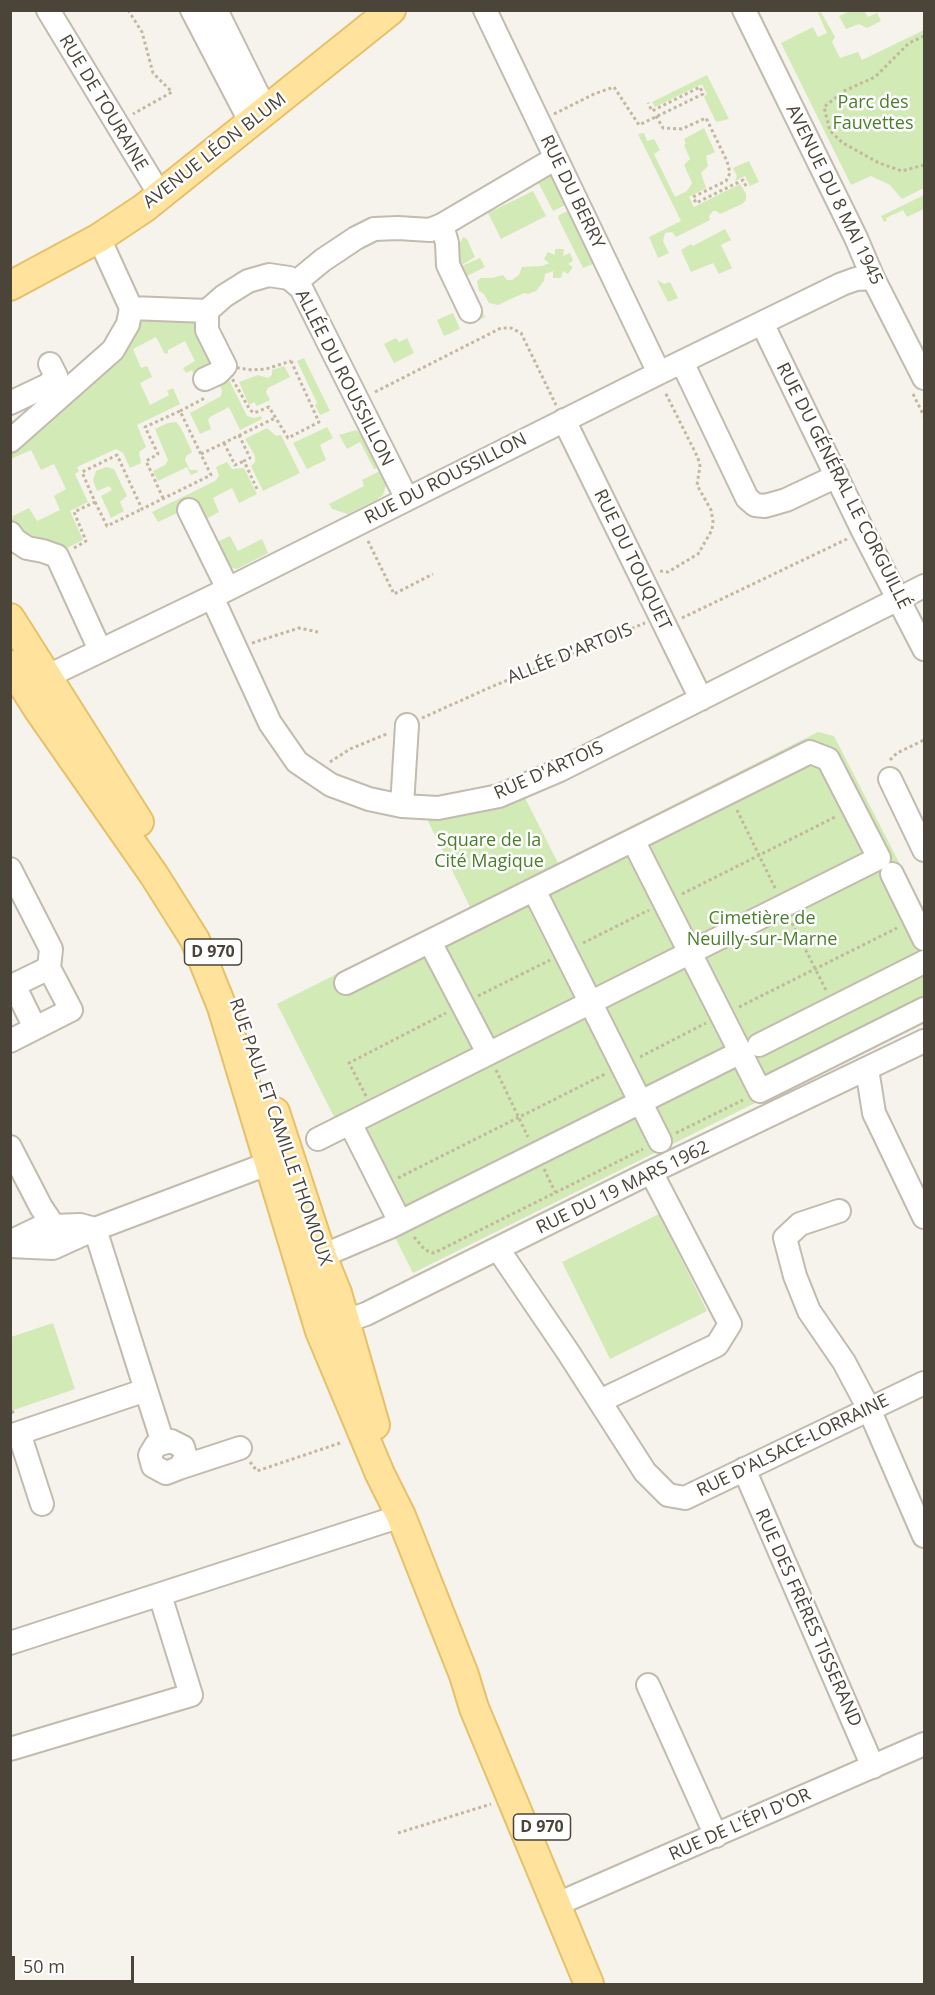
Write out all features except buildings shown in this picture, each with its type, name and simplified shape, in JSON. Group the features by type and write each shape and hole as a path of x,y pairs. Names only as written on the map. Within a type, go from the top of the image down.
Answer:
{"main road":[{"name":"AVENUE LÉON BLUM","path":"17,285 99,238 160,195 391,10"},
{"name":"RUE PAUL ET CAMILLE THOMOUX","path":"10,618 194,912 240,1006 322,1257 332,1326 364,1436 401,1516 464,1674 474,1708 564,1901 610,1984"},
{"name":"RUE PAUL ET CAMILLE THOMOUX","path":"13,676 154,875 195,940 222,1007 270,1163 393,1483 401,1516"},
{"name":"RUE PAUL ET CAMILLE THOMOUX","path":"564,1901 589,1984"}],"street":[{"name":"RUE DE TOURAINE","path":"48,10 160,195"},
{"path":"192,10 258,117"},
{"path":"216,10 258,117"},
{"name":"RUE DU BERRY","path":"485,10 659,373"},
{"name":"AVENUE DU 8 MAI 1945","path":"744,10 856,238 873,278 924,378"},
{"path":"296,284 323,260 374,229 430,230 556,158"},
{"path":"442,225 447,243 448,265 470,311"},
{"path":"10,441 113,350 128,324 131,308 99,238"},
{"name":"ALLÉE DU ROUSSILLON","path":"207,311 224,296 248,281 269,275 289,278 301,288 406,499"},
{"name":"RUE DU ROUSSILLON","path":"13,676 48,676 842,284 856,279 873,278"},
{"path":"131,308 207,311 207,330 225,366 218,373 205,379"},
{"name":"RUE DU GÉNÉRAL LE CORGUILLÉ","path":"762,323 863,531 924,649"},
{"path":"682,362 747,498 755,505 765,506 786,500 837,476"},
{"path":"10,403 30,383 48,385 56,376 50,364"},
{"name":"RUE DU TOUQUET","path":"564,420 701,699"},
{"name":"RUE D'ARTOIS","path":"189,510 220,593 236,647 270,723 297,762 331,785 359,796 402,806 438,808 499,796 560,770 924,586"},
{"path":"10,533 15,540 27,548 43,550 57,556 100,650"},
{"path":"402,806 408,725"},
{"path":"318,1139 879,858 828,759 810,752 346,983"},
{"path":"890,779 924,850"},
{"path":"633,840 722,1016 746,1051 760,1091 924,1009"},
{"path":"10,869 51,949 49,968 71,1010 10,1041"},
{"path":"892,874 919,929"},
{"path":"534,890 660,1141"},
{"path":"430,942 488,1053"},
{"path":"322,1257 400,1222 924,962"},
{"path":"35,1028 14,985 49,968"},
{"name":"RUE DU 19 MARS 1962","path":"332,1326 366,1314 924,1041"},
{"path":"867,1069 874,1113 924,1217"},
{"path":"350,1123 400,1222"},
{"path":"10,1147 41,1207 59,1235"},
{"path":"10,1242 39,1228 59,1235 95,1228 270,1163"},
{"path":"600,1401 717,1345 730,1324 651,1173"},
{"path":"839,1210 800,1224 785,1238 795,1276 809,1311 844,1362 870,1409 924,1536"},
{"path":"95,1228 163,1443 156,1445 150,1455 153,1466 166,1473 240,1448"},
{"path":"10,1246 53,1248 59,1235"},
{"name":"RUE D'ALSACE-LORRAINE","path":"498,1250 645,1472 668,1495 685,1498 924,1383"},
{"path":"42,1504 15,1434 146,1390"},
{"name":"RUE DES FRÈRES TISSERAND","path":"744,1469 873,1767"},
{"path":"10,1642 401,1516"},
{"path":"10,1749 191,1695 160,1595"},
{"path":"648,1685 716,1836"},
{"name":"RUE DE L'ÉPI D'OR","path":"564,1901 924,1744"}],"path":[{"path":"116,124 171,92 153,73 142,32 128,10"},
{"path":"924,36 909,43 875,77 844,91 824,107 830,131 843,143 879,163 902,171 924,165"},
{"path":"904,40 909,43"},
{"path":"539,122 594,94 614,87 639,125 703,94 700,87 652,111 648,103"},
{"path":"656,116 663,128 682,129 706,118 727,161 730,173 726,181 693,197 696,203 742,180 747,188"},
{"path":"358,401 501,328 511,328 521,333 564,420"},
{"path":"291,361 320,423 288,438 269,407 254,413 250,410 225,366 266,369 291,361"},
{"path":"654,565 658,571 668,572 698,554 712,530 713,521 711,510 697,485 700,466 698,458 662,387 659,373"},
{"path":"142,509 117,455 82,472 107,526 142,509 163,498 211,475 180,411 145,427 158,454 146,461 163,498"},
{"path":"201,454 275,418"},
{"path":"224,443 235,465 250,458 239,435"},
{"path":"244,461 257,489"},
{"path":"57,556 86,542 74,512 95,502"},
{"path":"360,523 394,594 433,574"},
{"name":"ALLÉE D'ARTOIS","path":"314,773 350,749 490,687 608,640 644,623 664,626 863,531"},
{"path":"236,647 299,628 318,632"},
{"path":"890,779 888,765 893,756 924,740"},
{"path":"392,1181 722,1016 919,929"},
{"path":"488,1053 555,1192"},
{"path":"400,1222 425,1250 434,1253 760,1091"},
{"path":"257,1471 364,1436"},
{"path":"398,1833 492,1804 500,1806"}],"green space":[{"path":"850,11 868,11 865,12 868,17 877,13 881,21 867,28 859,24 846,29 839,16"},
{"name":"Parc des Fauvettes","path":"821,12 835,37 832,42 840,58 858,52 862,60 924,30 924,188 902,199 890,185 871,176 851,185 781,43 813,27 818,37 827,33 818,13"},
{"path":"707,75 729,119 716,122 704,97 707,94 702,84 655,107 652,102"},
{"path":"704,128 715,152 706,156 708,166 701,173 706,188 689,197 694,207 740,184 746,194 746,200 720,214 713,211 709,216 710,220 676,237 672,232 665,233 663,241 669,253 658,258 649,237 681,221 638,134 644,133 647,141 654,139 660,150 654,154 675,197 687,191 692,183 684,165 690,159 684,139"},
{"path":"749,161 759,182 750,186 745,176 735,181 737,176 733,168"},
{"path":"551,171 567,204 553,211 536,178"},
{"path":"533,191 546,216 501,239 488,213"},
{"path":"924,195 924,209 907,217 903,210 886,218 887,221 884,222 881,216"},
{"path":"570,210 595,263 583,268 558,218 559,215"},
{"path":"725,229 731,240 721,245 732,268 719,274 713,263 691,272 681,250"},
{"path":"463,237 467,239 475,257 460,266 485,317 469,325 455,253"},
{"path":"555,249 564,249 563,256 570,253 573,261 568,264 573,267 568,274 563,271 561,278 553,278 553,271 545,274 544,281 536,291 524,293 498,305 489,303 484,294 479,291 477,281 481,278 503,275 507,280 512,280 519,275 522,267 542,266 549,263 544,259 548,252 555,255"},
{"path":"480,258 485,267 467,276 462,266"},
{"path":"657,280 664,284 670,282 678,298 668,302"},
{"path":"140,312 195,313 214,362 196,380 192,370 186,373 183,368 195,361 185,341 165,354 156,337 133,349 141,368 147,366 152,377 140,383 150,405 169,395 167,391 173,388 180,404 137,425 146,447 139,452 141,463 130,468 123,453 116,449 77,467 79,471 75,474 88,502 70,511 83,540 67,548 25,538 11,524 13,516 29,508 37,521 60,510 54,496 66,489 54,464 41,470 31,450 11,459 11,447"},
{"path":"453,313 460,329 444,336 437,320"},
{"path":"396,338 399,342 407,338 414,353 394,363 384,344"},
{"path":"304,358 330,411 320,415 315,405 317,403 297,361"},
{"path":"284,366 290,377 268,388 266,392 270,400 257,406 254,402 249,405 239,382 258,375 268,378 272,375 272,370"},
{"path":"229,380 247,416 254,418 261,416 262,419 240,430 229,407 210,417 208,420 211,429 200,434 190,413 221,396 222,390 219,384"},
{"path":"176,422 192,452 186,456 185,460 190,470 198,472 191,475 187,467 158,481 153,471 165,465 168,460 155,429"},
{"path":"327,427 333,438 320,445 326,460 307,469 293,443"},
{"path":"267,428 276,436 281,435 300,473 263,491 251,466 255,462 255,456 245,439"},
{"path":"356,430 363,436 377,468 374,469 360,442 347,449 339,435"},
{"path":"227,462 232,469 244,468 257,494 239,503 232,488 213,498 219,512 206,519 217,542 230,536 238,551 262,539 268,553 237,569 228,567 192,506 158,522 152,512 215,481 219,476 216,467"},
{"path":"106,467 114,469 127,496 120,502 124,511 111,518 101,496 112,490 109,486 97,491 93,480 96,471"},
{"path":"380,471 386,485 383,495 348,514 332,509 329,504 364,486 362,480"},
{"name":"Cimetière de Neuilly-sur-Marne","path":"818,732 834,736 924,911 924,1019 413,1273 277,1004 470,907 425,815 525,798 558,863"},
{"path":"659,1214 707,1311 610,1359 562,1262"},
{"path":"53,1323 75,1389 11,1411 11,1337"}],"park label":[{"name":"Square de la Cité Magique","path":"489,851"}]}
